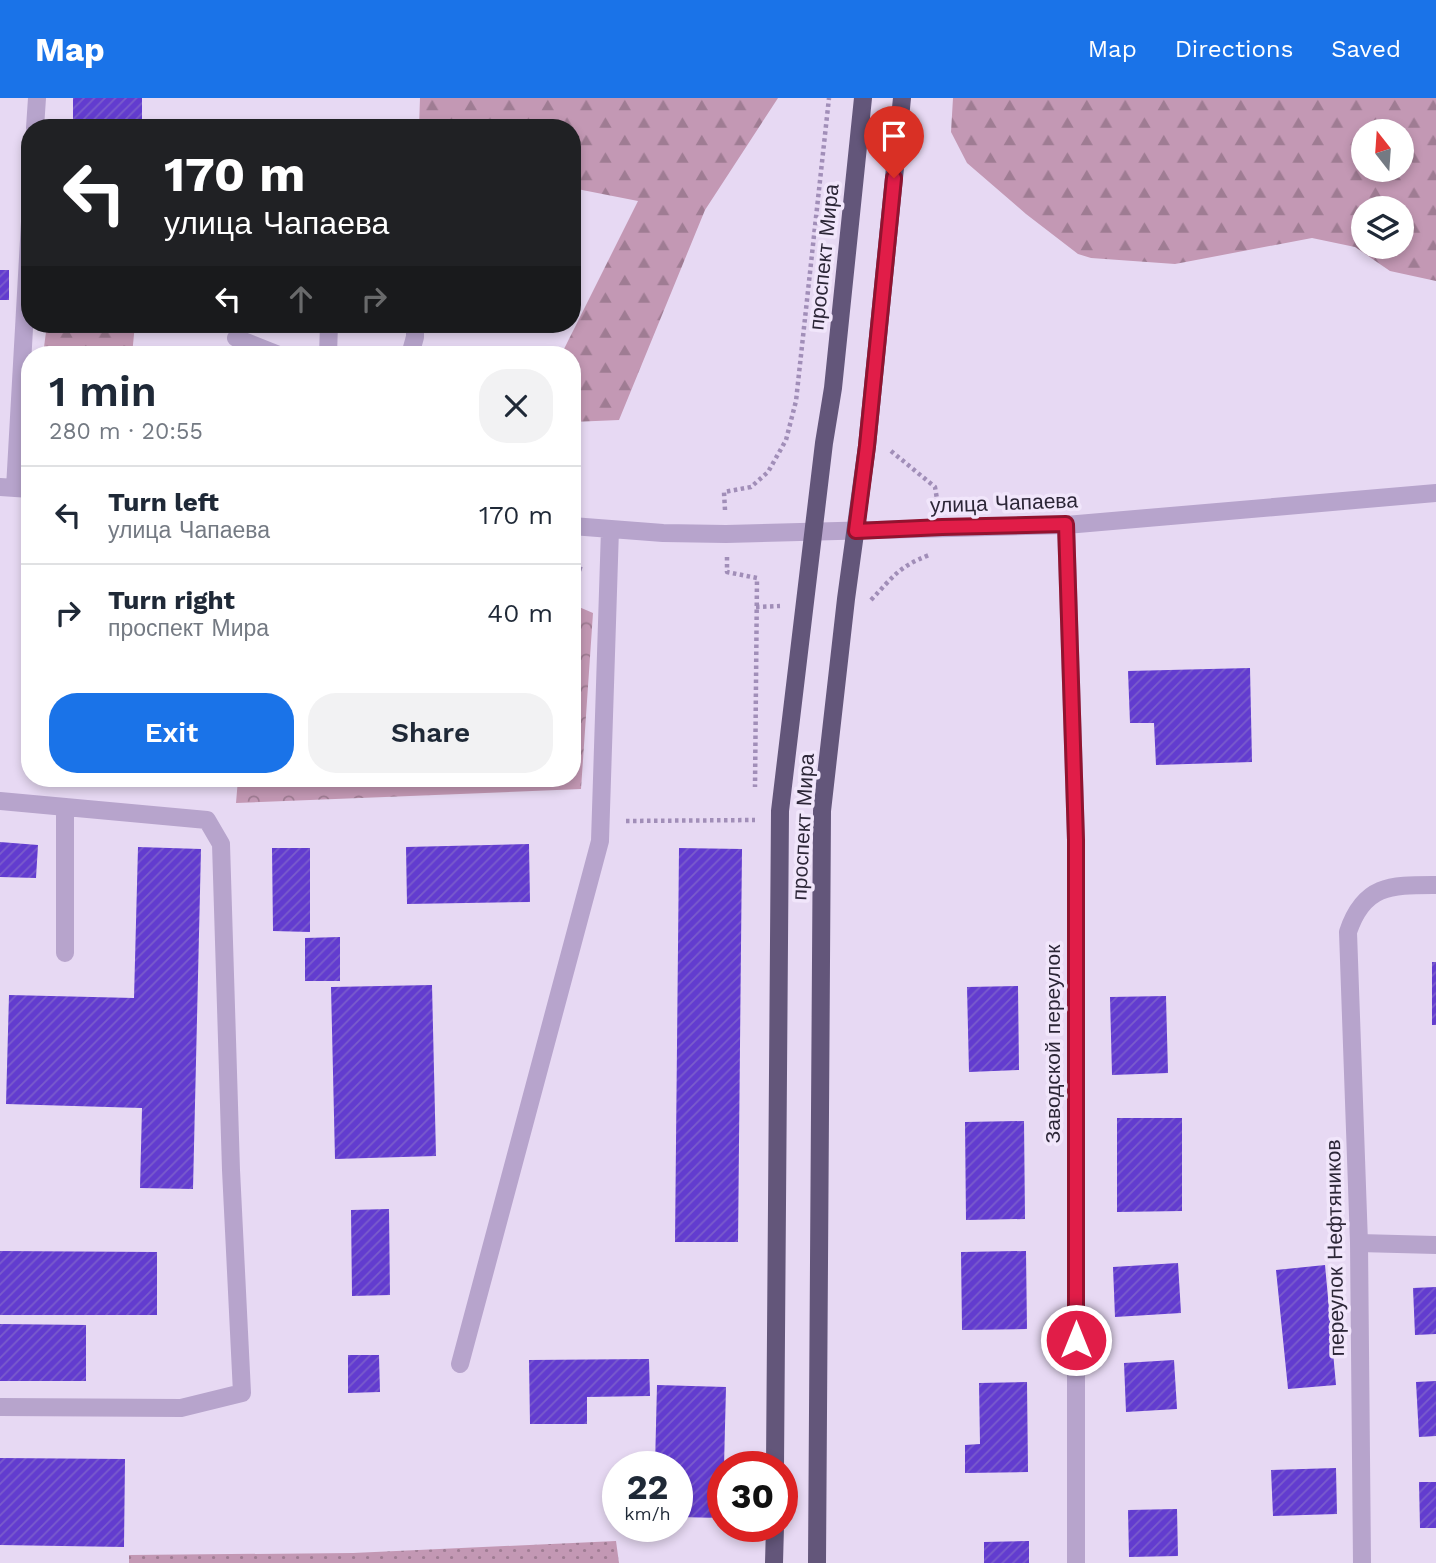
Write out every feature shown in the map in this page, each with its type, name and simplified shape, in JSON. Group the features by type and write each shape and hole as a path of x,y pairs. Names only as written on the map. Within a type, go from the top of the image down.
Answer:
{"main road":[{"name":"проспект Мира","path":"775,1451 780,811 824,443 834,388 863,98"},
{"name":"проспект Мира","path":"817,1563 822,811 844,612 867,446 902,98"},
{"path":"774,1563 775,1542"}],"street":[{"path":"36,119 37,98"},
{"path":"236,338 256,346"},
{"path":"15,488 21,382"},
{"name":"улица Чапаева","path":"581,527 663,533 813,533 1066,524 1436,493"},
{"name":"Заводской переулок","path":"1066,524 1076,840 1076,1563"},
{"path":"460,1364 600,841 610,529"},
{"path":"0,801 207,820 220,844 242,1393 181,1408 0,1407"},
{"path":"65,807 65,953"},
{"name":"переулок Нефтяников","path":"1362,1563 1359,1244 1348,932 1354,915 1365,900 1385,888 1436,885"},
{"path":"1359,1244 1436,1245"}],"path":[{"path":"601,821 755,820"}],"green space":[{"path":"420,98 778,98 705,210 619,420 581,422 581,346 566,346 572,333 581,333 581,315 638,201 581,190 581,119 419,119"},
{"path":"953,98 1436,98 1436,281 1390,271 1372,259 1414,259 1414,196 1351,196 1351,246 1312,238 1175,264 1091,258 1078,254 967,163 951,132"},
{"path":"46,333 134,333 133,346 44,346"},
{"path":"581,608 593,613 581,789 236,803 237,787 581,787"},
{"path":"616,1542 619,1563 129,1563 129,1555 353,1553"}],"building":[{"path":"73,98 142,98 142,119 73,119"},
{"path":"0,270 9,270 9,300 0,300"},
{"path":"1250,668 1252,762 1156,765 1154,723 1130,723 1128,671"},
{"path":"0,842 38,845 36,878 0,877"},
{"path":"529,844 530,902 407,904 406,847"},
{"path":"138,847 201,849 193,1189 140,1188 142,1108 6,1104 9,995 134,998"},
{"path":"272,848 310,848 310,932 273,931"},
{"path":"679,848 742,849 738,1242 675,1242"},
{"path":"340,937 340,981 305,981 305,938"},
{"path":"1432,962 1436,962 1436,1025 1432,1025"},
{"path":"432,985 436,1156 335,1159 331,987"},
{"path":"1018,986 1019,1070 969,1072 967,987"},
{"path":"1166,996 1168,1073 1112,1075 1110,997"},
{"path":"1117,1118 1182,1118 1182,1211 1117,1212"},
{"path":"1024,1121 1025,1219 966,1220 965,1122"},
{"path":"389,1209 390,1295 352,1296 351,1210"},
{"path":"0,1251 157,1252 157,1315 0,1315"},
{"path":"1026,1251 1027,1329 962,1330 961,1252"},
{"path":"1178,1263 1181,1313 1115,1317 1113,1267"},
{"path":"1325,1265 1336,1385 1288,1389 1276,1270"},
{"path":"1436,1287 1436,1334 1415,1335 1413,1288"},
{"path":"0,1324 86,1325 86,1381 0,1381"},
{"path":"348,1355 379,1355 380,1392 348,1393"},
{"path":"649,1359 650,1396 587,1397 587,1424 530,1424 529,1360"},
{"path":"1174,1360 1177,1409 1126,1412 1124,1363"},
{"path":"1436,1381 1436,1436 1419,1437 1416,1382"},
{"path":"1027,1382 1028,1472 965,1473 965,1445 980,1444 979,1383"},
{"path":"657,1385 726,1387 724,1451 707,1451 707,1518 693,1517 693,1451 655,1451"},
{"path":"0,1458 125,1459 124,1547 0,1545"},
{"path":"1336,1468 1337,1514 1273,1516 1271,1470"},
{"path":"1419,1482 1436,1482 1436,1528 1420,1528"},
{"path":"1177,1509 1178,1556 1129,1557 1128,1510"},
{"path":"1029,1541 1029,1563 984,1563 984,1542"}],"route":[{"path":"894,178 856,531 1066,524 1076,840 1076,1340"}]}
